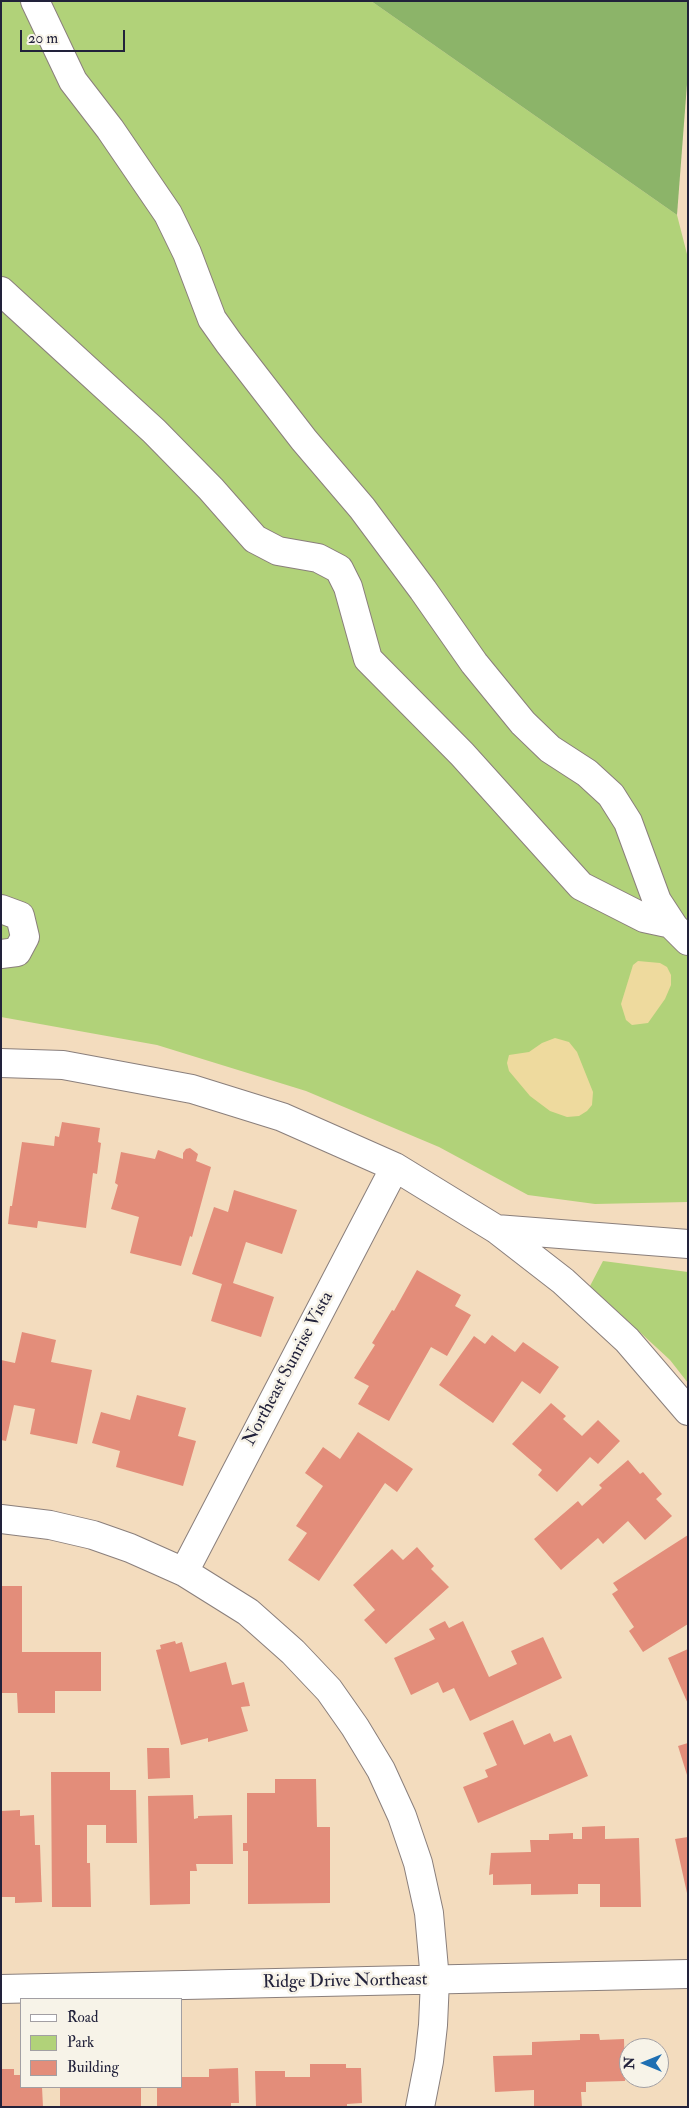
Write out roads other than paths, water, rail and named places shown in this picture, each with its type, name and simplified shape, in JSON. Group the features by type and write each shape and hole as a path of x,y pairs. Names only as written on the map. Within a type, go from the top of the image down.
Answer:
{"street":[{"path":"35,1 73,81 110,129 168,214 187,253 212,319 304,440 362,508 474,663 523,723 550,749 587,773 612,795 628,822 657,901 680,932"},
{"path":"1,291 154,431 211,489 255,539 278,551 318,558 339,568 356,611 368,658 462,754 581,886 644,918 680,932"},
{"path":"1,909 20,916 25,938 18,952 1,954"},
{"path":"1,1063 63,1065 192,1089 282,1117 395,1167 496,1229 563,1281 627,1340 688,1411"},
{"name":"Northeast Sunrise Vista","path":"184,1572 395,1167"},
{"path":"496,1229 688,1244"},
{"path":"1,1519 50,1525 93,1535 130,1548 184,1572 248,1612 293,1652 329,1690 356,1727 381,1770 402,1816 418,1864 429,1913 435,1980 434,2025 420,2107"},
{"name":"Ridge Drive Northeast","path":"1,1988 688,1974"}]}
